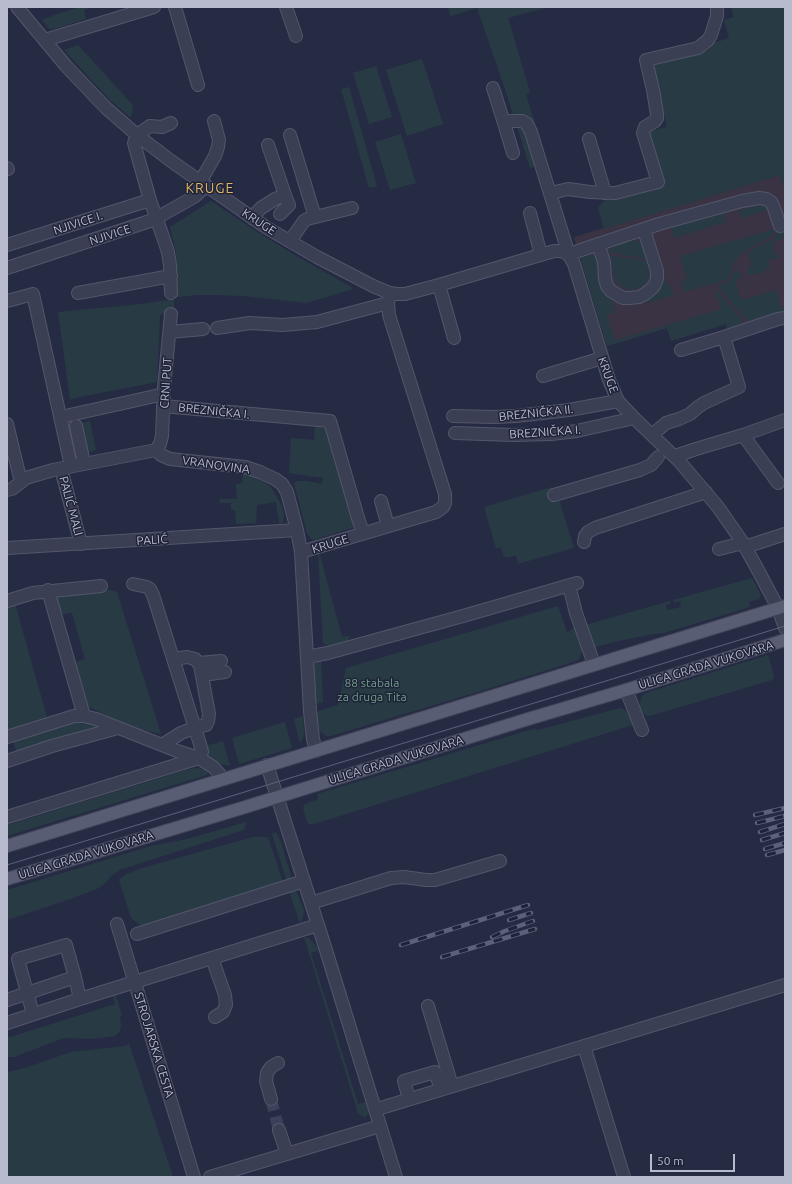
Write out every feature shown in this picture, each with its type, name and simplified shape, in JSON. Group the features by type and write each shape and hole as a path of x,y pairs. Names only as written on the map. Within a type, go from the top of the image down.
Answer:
{"main road":[{"path":"7,846 782,607"},
{"name":"ULICA GRADA VUKOVARA","path":"7,879 785,640"}],"street":[{"path":"45,40 154,7"},
{"path":"175,7 198,85"},
{"path":"286,7 296,36"},
{"path":"551,193 568,189 615,193 658,182 644,133 645,127 657,118 653,90 646,60 698,48 708,40 711,35 717,16 717,7"},
{"name":"KRUGE","path":"23,8 45,40 66,66 106,108 137,135 253,219 290,242 354,276 389,298"},
{"path":"493,88 513,153"},
{"path":"203,184 218,146 219,140 214,121"},
{"path":"504,123 511,121 522,121 527,124 532,132 569,255 578,250 659,224 742,201 759,198 766,199 771,202 780,226 785,225"},
{"path":"171,124 162,127 150,126 137,135 134,146 150,200 168,252 171,276 171,293"},
{"path":"290,135 315,217"},
{"path":"589,139 604,193"},
{"path":"268,145 289,205 280,214"},
{"name":"NJIVICE","path":"7,268 141,225 157,218 194,196 203,184"},
{"path":"253,219 261,208 275,199 285,195"},
{"name":"NJIVICE I.","path":"7,245 150,200"},
{"path":"290,242 304,221 307,219 352,208"},
{"path":"530,214 541,255"},
{"path":"598,244 604,262 605,279 611,291 623,298 639,296 650,290 654,286 657,279 657,271 644,230"},
{"name":"KRUGE","path":"389,298 397,294 406,294 541,255 558,251 565,252 569,255 574,264 612,390 618,401 675,456 706,492 744,545 782,607 785,628"},
{"path":"78,293 171,276"},
{"path":"439,285 454,338"},
{"name":"PALIĆ MALI","path":"7,301 33,294 61,417 66,467 81,544"},
{"path":"217,328 250,323 283,325 317,322 389,298"},
{"name":"KRUGE","path":"301,552 436,512 443,507 445,494 389,315 389,298"},
{"name":"CRNI PUT","path":"156,450 160,444 162,436 171,314"},
{"path":"681,350 785,318"},
{"path":"170,332 203,329"},
{"path":"652,435 666,423 690,414 704,403 739,387 724,337"},
{"path":"543,376 602,358"},
{"name":"BREZNIČKA I.","path":"61,417 164,400 330,421 363,533"},
{"name":"BREZNIČKA II.","path":"454,416 516,416 579,408 618,401"},
{"name":"BREZNIČKA I.","path":"455,433 512,435 551,434 577,431 634,418"},
{"path":"675,456 785,420"},
{"path":"7,424 19,474 23,480"},
{"path":"76,426 84,463"},
{"path":"743,435 778,483"},
{"path":"7,490 12,489 30,476 84,463 156,450"},
{"name":"VRANOVINA","path":"156,450 161,455 170,459 244,467 260,472 282,484 287,492 301,552 310,711 313,739 316,750"},
{"path":"554,495 640,470 651,465 658,457"},
{"path":"584,542 585,536 588,532 595,528 706,492"},
{"path":"381,501 388,526"},
{"name":"PALIĆ","path":"7,548 297,530"},
{"path":"719,549 744,545 785,534"},
{"path":"7,817 199,758 202,752 153,595 150,589 133,584"},
{"path":"308,657 328,653 463,616 573,584 576,613 594,664"},
{"path":"7,601 48,590 101,586"},
{"path":"48,590 84,716"},
{"path":"162,745 181,733 206,725 209,714 202,675 198,663 195,659 187,657 173,659"},
{"path":"198,663 221,660"},
{"path":"202,675 225,672"},
{"path":"626,690 642,730"},
{"path":"7,736 74,716 84,716 96,719 199,758 213,767 224,779"},
{"path":"7,761 52,746 118,728"},
{"path":"267,766 396,1177"},
{"path":"311,903 392,878 404,877 435,880 500,861"},
{"path":"137,934 304,882"},
{"path":"7,1023 134,982 117,924"},
{"name":"STROJARSKA CESTA","path":"194,1177 134,982 318,925"},
{"path":"33,1014 18,960 66,945 80,999"},
{"path":"212,958 226,1004 223,1012 215,1017"},
{"path":"7,1000 75,978"},
{"path":"375,1108 785,985"},
{"path":"428,1006 446,1087"},
{"path":"584,1046 624,1177"},
{"path":"270,1099 266,1081 267,1073 271,1067 278,1064"},
{"path":"410,1098 404,1081 435,1072 446,1087"},
{"path":"210,1177 380,1126"},
{"path":"280,1130 287,1154"}],"shaded area":[{"path":"780,175 785,189 785,316 729,333 726,324 671,341 667,328 607,346 574,237"}],"green space":[{"path":"81,7 93,7 84,10 86,19 58,28 49,29 42,20 57,14"},
{"path":"448,7 549,7 508,18 530,92 526,94 546,161 545,163 530,168 477,8 450,16"},
{"path":"731,7 785,7 785,189 780,175 604,229 598,208 604,201 655,186 649,131 667,127 652,66 708,50 714,43 729,38 724,20 734,17"},
{"path":"78,45 132,104 133,108 130,117 110,100 64,50"},
{"path":"422,59 443,124 407,136 386,70"},
{"path":"376,66 392,117 369,124 353,73"},
{"path":"349,87 377,186 369,188 341,89"},
{"path":"401,134 416,183 390,190 375,142"},
{"path":"211,201 262,235 353,289 307,303 244,296 197,295 177,297 176,252 170,227"},
{"path":"763,205 768,210 742,218 739,210"},
{"path":"724,213 726,222 674,238 671,225"},
{"path":"774,229 775,233 773,236 752,246 737,258 729,278 684,292 681,281 687,279 680,256"},
{"path":"785,231 785,235 782,236 783,239 772,243 776,256 780,255 780,257 768,261 770,268 763,270 763,272 749,276 747,269 751,265 748,253 757,246 773,240 779,233"},
{"path":"634,240 642,243 646,259 608,252 612,246"},
{"path":"589,254 594,256 596,259 602,280 610,294 615,312 607,315 615,340 721,309 714,287 746,325 729,333 726,324 671,341 667,328 607,346 581,260 583,256"},
{"path":"608,255 647,261 650,272 649,279 641,287 634,290 626,289 619,285 615,279"},
{"path":"740,271 742,278 735,280 741,300 776,290 781,308 785,307 785,310 748,321 743,317 718,286 729,281 734,272"},
{"path":"663,274 667,285 670,285 673,295 648,303 646,297 660,275"},
{"path":"174,299 174,312 160,315 157,382 70,399 58,312 141,304"},
{"path":"90,421 96,450 88,452 81,423"},
{"path":"315,427 326,428 355,527 314,540 311,539 307,533 294,483 298,481 307,481 322,484 323,478 289,473 291,438 314,440"},
{"path":"243,472 250,474 270,486 281,504 284,515 283,523 279,523 276,502 257,505 256,523 236,524 235,510 231,510 231,503 220,503 219,499 237,499 236,484 242,483"},
{"path":"552,487 555,497 558,496 574,548 518,564 516,555 507,558 506,556 504,557 501,547 496,548 484,507"},
{"path":"318,554 320,555 342,637 350,636 347,643 336,646 323,643"},
{"name":"88 stabala za druga Tita","path":"752,578 761,595 759,599 749,602 750,607 664,633 614,642 582,651 579,659 576,661 331,736 326,736 317,726 316,712 338,705 346,668 558,606 567,632 571,631 571,629 670,601 671,604 666,605 667,610 681,607 680,601 674,603 673,600"},
{"path":"106,589 117,592 161,734 143,730 120,722 91,708 85,702 74,663 85,659 72,613 59,615 55,600 60,594"},
{"path":"7,604 15,604 47,717 7,730"},
{"path":"768,655 774,676 772,680 653,715 647,716 639,707 642,696 646,693"},
{"path":"321,660 323,702 316,704 312,667 316,662"},
{"path":"620,708 629,714 633,725 314,824 309,824 307,822 303,808 304,805 318,800 317,794 533,729 538,730"},
{"path":"303,716 304,733 300,743 294,719"},
{"path":"81,720 95,725 95,727 92,730 17,752 12,740"},
{"path":"285,722 292,748 239,764 232,738"},
{"path":"223,741 230,766 217,763 210,758 206,748 206,746"},
{"path":"198,768 207,771 207,775 7,836 7,825 189,769"},
{"path":"246,822 244,830 122,869 112,875 99,888 7,920 7,890 151,846 187,839"},
{"path":"276,832 281,842 291,876 287,882 272,834"},
{"path":"253,837 268,837 284,885 142,927 131,918 119,880 127,874 142,868"},
{"path":"288,889 295,890 304,910 300,923"},
{"path":"304,937 310,939 319,950 311,953 358,1104 366,1102 369,1111 366,1118 358,1113"},
{"path":"113,996 116,996 122,1015 120,1016 120,1031 115,1036 92,1039 61,1039 14,1057 7,1057 7,1038 115,1004"},
{"path":"129,1044 173,1177 7,1177 7,1072 25,1068 71,1052 125,1046"}],"tunnel":[{"path":"271,1099 279,1130"}],"tram line":[{"path":"7,865 785,626"}],"railway":[{"path":"755,815 785,808"},
{"path":"757,823 785,816"},
{"path":"760,832 785,824"},
{"path":"762,840 785,833"},
{"path":"765,849 785,843"},
{"path":"767,855 785,850"},
{"path":"401,945 528,905"},
{"path":"509,920 531,913"},
{"path":"492,937 533,921"},
{"path":"442,957 535,929"}],"district":[{"name":"KRUGE","path":"210,188"}]}
